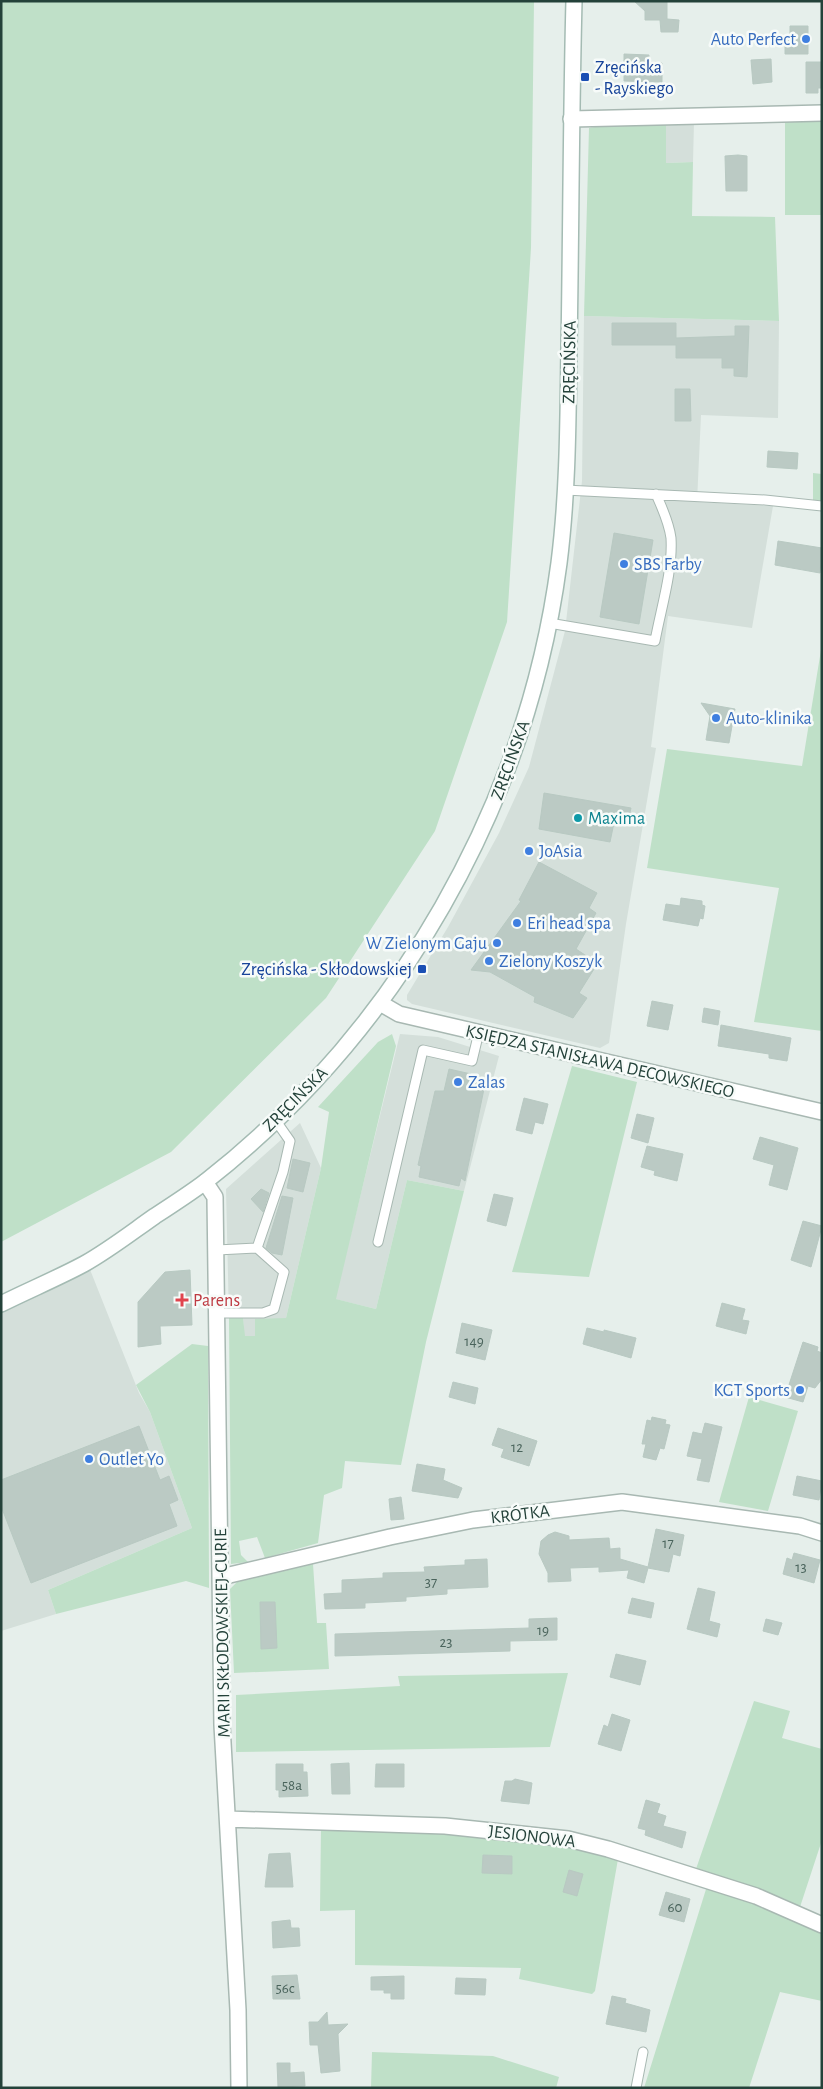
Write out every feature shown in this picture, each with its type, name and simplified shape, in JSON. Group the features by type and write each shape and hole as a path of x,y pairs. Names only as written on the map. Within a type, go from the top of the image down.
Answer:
{"street":[{"name":"ZRĘCIŃSKA","path":"1,1304 87,1262 205,1182 276,1121 328,1067 380,1002 436,920 491,810 530,701 549,623 559,561 565,490 570,308 574,1"},
{"path":"571,119 822,113"},
{"name":"KSIĘDZA STANISŁAWA DECOWSKIEGO","path":"380,1002 400,1014 822,1112"},
{"name":"MARII SKŁODOWSKIEJ-CURIE","path":"205,1182 215,1197 217,1250 222,1725 238,2010 239,2088"},
{"name":"KRÓTKA","path":"221,1578 390,1537 473,1520 622,1502 800,1526 822,1533"},
{"name":"JESIONOWA","path":"228,1819 445,1826 568,1839 608,1849 756,1896 822,1925"}],"lane":[{"path":"565,490 765,500 822,506"},
{"path":"549,623 656,641 670,560 671,537 666,516 656,494"},
{"path":"378,1242 423,1050 472,1061 479,1032"},
{"path":"257,1248 283,1172 290,1141 276,1121"},
{"path":"217,1250 257,1248 284,1272 274,1309 263,1313 218,1312"},
{"path":"636,2088 643,2052"}],"shaded area":[{"path":"666,122 694,122 693,162 665,163"},
{"path":"584,316 779,321 778,418 701,415 697,502 773,506 752,628 668,616 651,747 656,748 626,924 609,1043 600,1048 412,1004 407,1000 407,995 448,927 499,833 529,767 565,631 582,481"},
{"path":"400,1034 438,1037 499,1056 464,1191 407,1180 376,1309 335,1299"},
{"path":"300,1123 321,1168 286,1318 255,1336 244,1336 243,1318 229,1318 226,1189"},
{"path":"87,1262 139,1393 150,1412 192,1528 48,1590 56,1614 1,1631 1,1304"}],"green space":[{"path":"1,1 534,1 531,248 507,622 435,831 326,998 171,1152 1,1242"},
{"path":"822,119 822,215 785,215 785,120"},
{"path":"666,122 666,163 693,162 692,216 775,217 779,321 584,316 589,128 606,125"},
{"path":"813,473 822,474 822,501 813,500"},
{"path":"822,644 822,1031 754,1022 779,888 647,868 667,749 802,766"},
{"path":"392,1034 396,1046 336,1299 376,1309 407,1180 464,1191 426,1342 401,1465 345,1461 342,1488 324,1495 318,1543 265,1558 257,1537 239,1541 241,1555 248,1562 231,1564 229,1318 243,1318 245,1336 255,1336 255,1319 286,1318 321,1168 329,1112 318,1107 378,1042"},
{"path":"572,1066 637,1082 589,1277 512,1272"},
{"path":"192,1344 208,1346 209,1588 186,1581 56,1614 48,1590 192,1528 150,1412 136,1385"},
{"path":"749,1397 798,1411 768,1511 719,1502"},
{"path":"313,1564 317,1623 326,1623 329,1669 234,1673 230,1589 237,1582"},
{"path":"568,1673 550,1747 236,1752 236,1695 400,1686 398,1676"},
{"path":"754,1701 790,1711 782,1738 822,1749 822,1840 800,1907 785,1899 696,1869"},
{"path":"321,1826 442,1832 579,1846 618,1859 595,1991 592,1994 519,1979 521,1968 355,1965 355,1910 320,1911"},
{"path":"707,1886 822,1930 822,2001 780,1992 749,2088 644,2088"},
{"path":"372,2052 493,2056 559,2077 556,2088 371,2088"}],"building":[{"path":"634,1 667,1 667,19 679,20 678,32 661,32 660,20 645,20 645,11"},
{"path":"790,26 808,26 808,54 785,54 785,36 790,36"},
{"path":"624,54 649,55 648,62 662,63 662,82 624,81"},
{"path":"771,59 772,82 753,84 751,60"},
{"path":"806,62 822,62 822,88 818,88 818,93 806,93"},
{"path":"725,156 747,156 747,191 726,191"},
{"path":"612,323 676,323 676,338 735,336 735,326 749,326 747,377 734,376 734,368 722,368 722,358 676,358 676,345 612,345"},
{"path":"675,389 690,389 691,421 675,421"},
{"path":"768,451 798,453 797,469 767,467"},
{"path":"614,533 653,540 639,624 600,617"},
{"path":"778,541 822,548 820,573 775,565"},
{"path":"701,703 735,709 729,743 706,740 710,716"},
{"name":"Maxima","path":"544,793 631,808 628,821 615,818 610,842 539,829"},
{"path":"539,862 597,893 589,908 596,913 576,949 588,957 584,964 594,969 579,993 587,998 573,1018 534,1002 535,997 490,972 471,970 521,901 519,900"},
{"path":"681,898 702,901 702,905 705,906 703,919 700,918 698,926 663,920 666,904 680,906"},
{"path":"652,1001 673,1005 668,1030 647,1026"},
{"path":"704,1008 720,1011 718,1025 702,1022"},
{"path":"721,1025 791,1038 787,1061 769,1058 769,1054 718,1046"},
{"path":"449,1069 471,1074 468,1082 485,1084 465,1181 461,1178 459,1186 419,1177 421,1166 418,1165 435,1091 444,1091"},
{"path":"524,1098 548,1104 543,1124 535,1122 532,1134 516,1130"},
{"path":"637,1114 654,1118 648,1143 631,1138"},
{"path":"760,1137 798,1148 787,1190 769,1185 774,1165 753,1159"},
{"path":"647,1146 683,1154 677,1181 654,1175 655,1171 641,1167"},
{"path":"293,1159 310,1163 303,1192 287,1188"},
{"path":"261,1189 269,1193 263,1212 251,1199"},
{"path":"494,1194 513,1198 506,1226 487,1221"},
{"path":"282,1196 293,1198 282,1255 272,1253 266,1248"},
{"path":"803,1221 822,1226 811,1267 791,1260"},
{"path":"190,1270 192,1325 160,1326 161,1344 138,1347 138,1302 165,1272"},
{"path":"722,1303 745,1309 742,1320 749,1321 746,1334 716,1326"},
{"path":"462,1323 492,1330 485,1360 456,1353"},
{"path":"587,1328 636,1338 631,1358 583,1344"},
{"path":"803,1342 818,1347 817,1351 822,1353 822,1379 815,1388 808,1386 803,1402 785,1397"},
{"path":"453,1382 478,1388 475,1404 449,1397"},
{"path":"652,1417 666,1420 665,1424 670,1425 664,1449 660,1448 656,1460 643,1457 646,1444 642,1444 647,1420 651,1421"},
{"path":"705,1423 722,1427 709,1482 697,1480 702,1459 687,1456 693,1432 702,1434"},
{"path":"139,1426 160,1480 169,1476 178,1500 169,1504 177,1526 31,1583 1,1506 1,1480"},
{"path":"498,1428 537,1441 529,1466 501,1457 504,1449 492,1445"},
{"path":"417,1464 445,1469 443,1480 462,1488 458,1498 412,1491"},
{"path":"797,1476 822,1481 819,1500 793,1495"},
{"path":"401,1497 404,1519 391,1520 389,1499"},
{"path":"656,1529 684,1535 680,1556 673,1554 669,1572 648,1568 644,1583 627,1578 629,1570 599,1572 599,1567 570,1568 571,1581 548,1582 548,1573 539,1554 541,1541 548,1535 555,1532 569,1536 569,1540 609,1538 610,1549 620,1548 620,1559 648,1567"},
{"path":"794,1553 820,1560 814,1583 783,1574 787,1558 792,1560"},
{"path":"487,1559 488,1587 447,1589 447,1594 406,1597 406,1601 365,1603 365,1608 325,1609 324,1594 342,1593 342,1580 383,1578 383,1573 425,1572 424,1567 465,1565 465,1560"},
{"path":"698,1588 715,1592 709,1621 720,1624 717,1637 687,1629"},
{"path":"632,1598 654,1603 651,1618 628,1613"},
{"path":"260,1602 275,1602 277,1648 261,1649"},
{"path":"557,1618 557,1640 510,1641 510,1651 335,1656 335,1634 529,1628 529,1619"},
{"path":"766,1619 782,1623 778,1635 763,1631"},
{"path":"616,1654 646,1661 640,1685 610,1677"},
{"path":"612,1714 630,1720 621,1751 598,1744 604,1725 608,1727"},
{"path":"349,1763 350,1794 332,1794 331,1764"},
{"path":"276,1764 303,1764 303,1772 307,1772 308,1796 279,1797 279,1790 276,1790"},
{"path":"376,1764 404,1764 404,1787 375,1787"},
{"path":"515,1779 532,1783 529,1804 501,1801 505,1781"},
{"path":"646,1800 660,1804 657,1813 666,1816 663,1826 686,1832 682,1848 645,1835 646,1830 638,1828"},
{"path":"290,1853 293,1887 265,1887 269,1854"},
{"path":"483,1855 512,1856 512,1874 482,1873"},
{"path":"569,1870 583,1874 577,1896 563,1892"},
{"path":"666,1892 690,1899 684,1922 659,1915"},
{"path":"290,1920 291,1928 299,1928 300,1946 273,1948 272,1922"},
{"path":"297,1975 300,1999 273,1999 272,1976"},
{"path":"404,1976 404,1999 391,1999 391,1993 384,1993 384,1990 371,1990 371,1977"},
{"path":"456,1978 486,1979 485,1995 455,1994"},
{"path":"612,1996 626,1999 625,2003 650,2010 646,2032 606,2024"},
{"path":"327,2012 328,2025 348,2024 338,2034 340,2071 321,2073 318,2045 310,2045 309,2022 318,2022"},
{"path":"277,2063 290,2063 290,2073 304,2072 305,2086 278,2087"}],"place":[{"name":"Auto Perfect","path":"806,39"},
{"name":"Zręcińska - Rayskiego","path":"585,77"},
{"name":"SBS Farby","path":"624,564"},
{"name":"Auto-klinika","path":"716,718"},
{"name":"Maxima","path":"578,818"},
{"name":"JoAsia","path":"529,851"},
{"name":"Eri head spa","path":"517,923"},
{"name":"W Zielonym Gaju","path":"497,943"},
{"name":"Zielony Koszyk","path":"489,961"},
{"name":"Zręcińska - Skłodowskiej","path":"422,969"},
{"name":"Zalas","path":"458,1082"},
{"name":"Parens","path":"182,1300"},
{"name":"KGT Sports","path":"800,1390"},
{"name":"Outlet Yo","path":"89,1459"}]}
